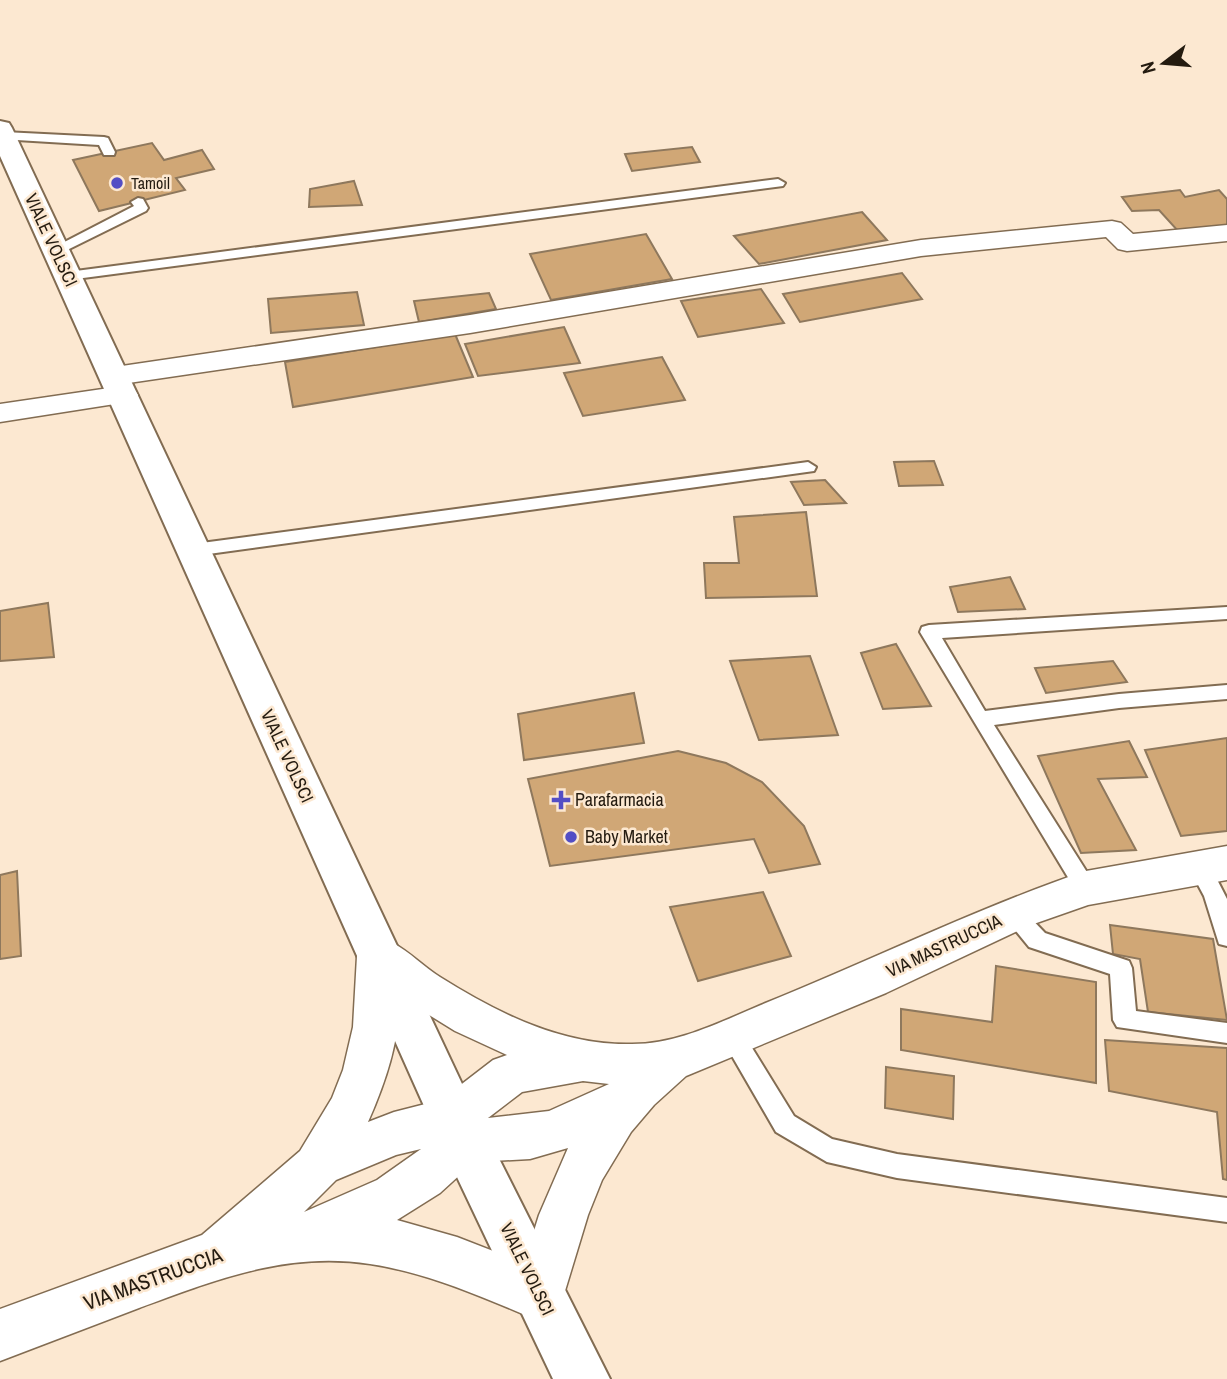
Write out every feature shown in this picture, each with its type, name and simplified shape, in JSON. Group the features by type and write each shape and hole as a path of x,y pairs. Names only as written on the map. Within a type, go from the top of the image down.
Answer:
{"main road":[{"name":"VIALE VOLSCI","path":"2,132 459,1129 582,1379"}],"street":[{"path":"0,413 119,386 921,248 1112,229 1128,243 1227,233"},
{"name":"VIA MASTRUCCIA","path":"670,1062 871,980 1013,914 1087,888 1213,865"},
{"path":"379,956 437,1001 470,1018 534,1046 583,1061"},
{"path":"216,1254 289,1194 319,1164 350,1112 373,1052 379,1004 379,956"},
{"path":"310,1236 373,1207 437,1167 479,1097 509,1075 542,1066 583,1061 631,1065 670,1062"},
{"path":"310,1236 391,1243 437,1254 480,1269 540,1296 553,1244 579,1177 607,1128 634,1095 670,1062"},
{"path":"319,1164 394,1134 459,1129 502,1142 533,1138 566,1128 634,1095"},
{"name":"VIA MASTRUCCIA","path":"0,1335 216,1254 310,1236"}],"lane":[{"path":"2,132 104,141 109,152"},
{"path":"62,263 778,183"},
{"path":"62,263 141,208 138,202"},
{"path":"194,550 808,467"},
{"path":"1087,888 980,719 929,632 1227,613"},
{"path":"980,719 1119,701 1227,692"},
{"path":"1213,865 1215,895 1227,937"},
{"path":"1013,914 1037,940 1121,968 1125,1020 1227,1033"},
{"path":"733,1037 785,1124 827,1150 897,1166 1227,1210"}],"building":[{"path":"152,143 164,160 202,150 214,169 176,178 185,190 99,211 73,160"},
{"path":"692,147 700,162 632,171 625,154"},
{"path":"354,181 362,205 309,207 310,189"},
{"path":"1180,190 1185,197 1219,190 1227,199 1227,226 1178,231 1159,210 1132,211 1122,197"},
{"path":"862,212 887,240 759,264 734,236"},
{"path":"646,234 672,279 551,300 530,254"},
{"path":"902,273 922,299 800,322 783,294"},
{"path":"761,289 784,323 698,337 681,301"},
{"path":"357,292 364,325 271,333 268,299"},
{"path":"489,293 496,309 419,322 414,301"},
{"path":"564,327 580,363 478,376 465,344"},
{"path":"455,334 473,377 293,407 285,362"},
{"path":"662,357 685,400 583,416 564,373"},
{"path":"934,461 943,485 899,486 894,462"},
{"path":"825,480 846,503 804,505 791,482"},
{"path":"806,512 817,596 706,598 704,563 739,563 734,517"},
{"path":"1010,577 1025,609 958,612 950,587"},
{"path":"48,603 54,657 0,661 0,611"},
{"path":"896,644 931,706 883,709 861,653"},
{"path":"810,656 838,735 759,740 730,661"},
{"path":"1113,661 1127,682 1046,693 1035,668"},
{"path":"634,693 644,743 524,760 518,714"},
{"path":"1227,738 1227,831 1181,836 1145,750"},
{"path":"1129,741 1147,777 1098,779 1136,850 1081,853 1038,756"},
{"path":"678,751 726,763 762,782 804,826 820,864 769,873 754,839 550,866 528,779"},
{"path":"17,871 21,956 0,959 0,875"},
{"path":"763,892 791,956 698,981 670,907"},
{"path":"1110,925 1213,939 1227,1020 1148,1012 1140,959 1113,954"},
{"path":"996,966 1096,982 1096,1083 901,1050 901,1009 992,1022"},
{"path":"1105,1040 1227,1048 1227,1180 1223,1179 1217,1112 1109,1091"},
{"path":"886,1067 954,1076 953,1119 885,1108"}],"place":[{"name":"Tamoil","path":"117,183"},
{"name":"Parafarmacia","path":"561,800"},
{"name":"Baby Market","path":"571,837"}]}
